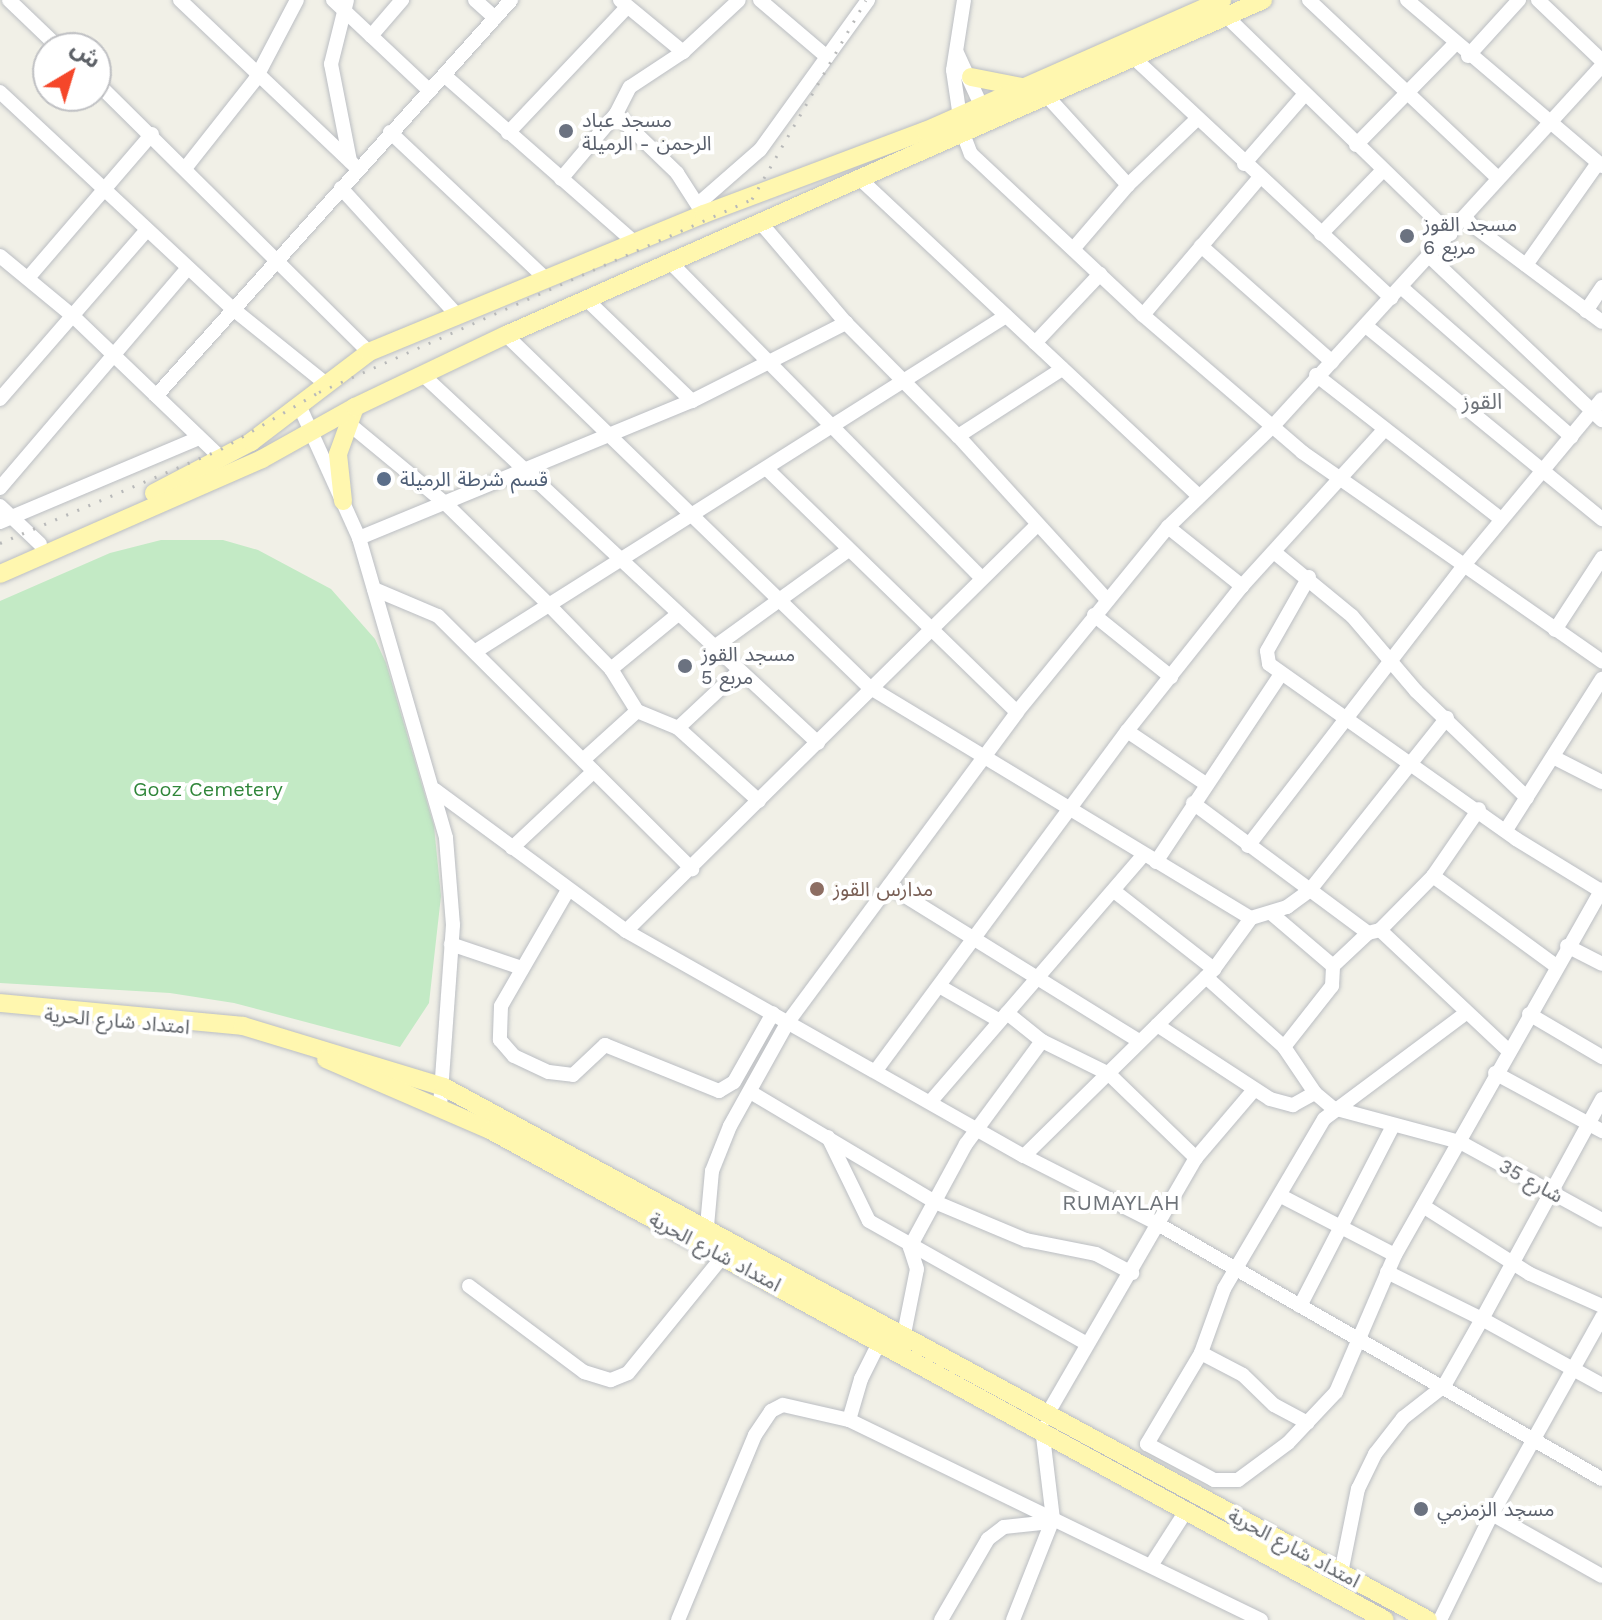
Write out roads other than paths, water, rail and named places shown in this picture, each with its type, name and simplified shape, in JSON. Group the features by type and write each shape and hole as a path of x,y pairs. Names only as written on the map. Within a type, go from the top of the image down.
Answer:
{"main road":[{"path":"985,113 1024,87 1224,8 1263,0"},
{"path":"0,562 222,459 369,352 634,242 701,209 1046,95 1134,58 1224,8"},
{"path":"971,77 1024,87"},
{"path":"0,574 262,459 312,430 351,415 423,375 506,335 859,178 961,123"},
{"path":"343,501 338,454 351,415"},
{"name":"امتداد شارع الحرية","path":"0,1003 243,1026 444,1087 904,1334 1186,1511 1380,1619"},
{"name":"امتداد شارع الحرية","path":"0,1011 155,1022 241,1035 344,1066 440,1106 880,1341 1045,1421 1132,1459 1428,1620"},
{"path":"1211,1524 1219,1507"}],"street":[{"path":"180,0 354,165"},
{"path":"187,166 259,73 297,0"},
{"path":"333,0 346,6 371,36 430,91"},
{"path":"371,36 402,0"},
{"path":"475,0 495,18"},
{"path":"156,396 341,188 354,165 430,91 511,0"},
{"path":"561,179 616,114 630,87 683,52 739,0"},
{"path":"760,0 827,57"},
{"path":"616,114 677,173 701,209 760,150 868,0"},
{"path":"964,0 953,70 961,123 971,154 1143,315 1272,427 1602,661"},
{"path":"1309,0 1405,95 1498,178"},
{"path":"1407,0 1468,56 1600,165 1526,265"},
{"path":"1468,56 1519,0"},
{"path":"707,1226 712,1171 730,1126 752,1093 788,1022 1017,712 1168,527 1272,427 1316,375 1332,362 1430,257 1602,64 1538,0"},
{"path":"0,13 11,1 43,32"},
{"path":"508,133 623,3 683,52"},
{"path":"346,6 332,52 331,78 354,165"},
{"path":"1224,8 1304,95 1450,234"},
{"path":"1356,145 1455,44"},
{"path":"957,53 971,77 985,113"},
{"path":"1134,58 1196,120 1321,234 1572,437"},
{"path":"444,75 634,242"},
{"path":"1046,95 1128,185"},
{"path":"1244,164 1304,95"},
{"path":"112,97 187,166 369,352"},
{"path":"2,100 105,189 233,309 325,383"},
{"path":"1074,248 1128,185 1196,120"},
{"path":"390,132 546,279"},
{"path":"28,278 152,134"},
{"path":"1321,234 1382,171"},
{"path":"859,178 1198,495"},
{"path":"1143,315 1259,178"},
{"path":"341,188 457,315"},
{"path":"1464,219 1602,322"},
{"path":"760,222 846,323 958,436 1036,526 1107,600"},
{"path":"3,391 74,317 147,230"},
{"path":"1201,246 1332,362"},
{"path":"0,256 74,317 222,459"},
{"path":"1430,257 1596,416"},
{"path":"670,262 766,363 982,578"},
{"path":"0,488 188,268"},
{"path":"1035,343 1100,274"},
{"path":"1586,311 1602,287"},
{"path":"587,300 692,401"},
{"path":"476,651 619,559 907,383 1006,316"},
{"path":"359,538 447,505 692,401 846,323"},
{"path":"1366,326 1539,471 1602,519"},
{"path":"506,335 607,438 781,598 869,687 1251,918 1272,914 1310,890 1447,718"},
{"path":"958,436 1062,369"},
{"path":"423,375 677,615 818,743"},
{"path":"1316,375 1383,431 1501,519"},
{"path":"1248,846 1539,471 1596,416 1602,399"},
{"path":"299,405 359,538 435,790 451,867 451,944 444,1087 440,1106"},
{"path":"351,415 447,505 611,669 637,711 678,728 759,801"},
{"path":"877,1069 1069,806 1242,586 1383,431"},
{"path":"6,519 199,438"},
{"path":"768,470 928,630 1017,712"},
{"path":"0,506 6,519 40,544"},
{"path":"626,931 818,743 869,687 1036,526"},
{"path":"1168,527 1242,586"},
{"path":"713,648 847,551"},
{"path":"1274,552 1309,577 1527,798"},
{"path":"1555,630 1602,558"},
{"path":"1147,1444 1222,1482 1238,1480 1308,1423 1336,1392 1395,1255 1601,890 1506,830 1269,664 1267,651 1309,577"},
{"path":"374,589 438,616 692,869"},
{"path":"611,669 677,615"},
{"path":"1094,615 1171,677"},
{"path":"678,728 739,671"},
{"path":"931,1101 1114,891 1150,858 1193,803 1281,674"},
{"path":"1506,830 1602,679"},
{"path":"512,848 637,711"},
{"path":"1127,731 1206,784"},
{"path":"1553,757 1602,782"},
{"path":"435,790 626,931 877,1069 1024,1156 1156,1223 1357,1340 1534,1437 1602,1479"},
{"path":"1193,803 1310,890 1374,931 1508,1050"},
{"path":"1284,1047 1332,986 1333,966 1433,876 1479,809"},
{"path":"1433,876 1556,966"},
{"path":"889,886 1139,1041"},
{"path":"568,890 501,1006 500,1040 514,1056 549,1072 573,1075 605,1045 719,1091 734,1082 773,1013"},
{"path":"1114,891 1210,973 1284,1047 1315,1093 1333,1108"},
{"path":"1272,914 1333,966"},
{"path":"1024,1156 1210,973 1251,918"},
{"path":"451,944 522,968"},
{"path":"1567,946 1602,964"},
{"path":"939,986 1109,1074 1196,1158"},
{"path":"1132,1459 1147,1444 1201,1353 1213,1310 1333,1108 1466,1013"},
{"path":"1529,1014 1602,1057"},
{"path":"1157,1025 1253,1091 1293,1105 1315,1093"},
{"path":"904,1334 917,1269 910,1247 977,1128 1042,1041"},
{"path":"1495,1073 1602,1131"},
{"path":"1013,1620 1052,1520 1045,1421 1196,1158 1253,1091"},
{"path":"752,1093 935,1202 1026,1240 1096,1254 1132,1273"},
{"path":"1341,1573 1358,1489 1375,1454 1403,1418 1444,1386 1553,1193 1602,1099"},
{"name":"شارع 35","path":"1333,1108 1460,1142 1602,1220"},
{"path":"1300,1306 1393,1126"},
{"path":"828,1137 862,1213 910,1247 1087,1344"},
{"path":"1281,1196 1395,1255"},
{"path":"1423,1206 1513,1263 1602,1306"},
{"path":"469,1286 584,1372 611,1380 628,1373 723,1256"},
{"path":"1387,1272 1482,1319 1602,1385"},
{"path":"1440,1620 1492,1514 1602,1317"},
{"path":"849,1420 861,1379 880,1341"},
{"path":"1201,1353 1243,1375 1274,1405 1308,1423"},
{"path":"678,1620 703,1551 771,1411 783,1405 811,1408 849,1420 1052,1520 1152,1564 1261,1620"},
{"path":"1181,1486 1195,1471"},
{"path":"1152,1564 1186,1511"},
{"path":"1492,1514 1602,1576"},
{"path":"941,1620 988,1539 1016,1523 1052,1520"}],"railway":[{"path":"0,543 221,449 319,392 752,199 866,0"}],"place":[{"name":"مسجد عباد الرحمن - الرميلة","path":"566,131"},
{"name":"مسجد القوز مربع 6","path":"1407,236"},
{"name":"قسم شرطة الرميلة","path":"384,479"},
{"name":"مسجد القوز مربع 5","path":"685,666"},
{"name":"مدارس القوز","path":"817,889"},
{"name":"مسجد الزمزمي","path":"1421,1509"}],"district":[{"name":"القوز","path":"1482,402"},
{"name":"RUMAYLAH","path":"1121,1203"}],"park label":[{"name":"Gooz Cemetery","path":"208,789"}]}
